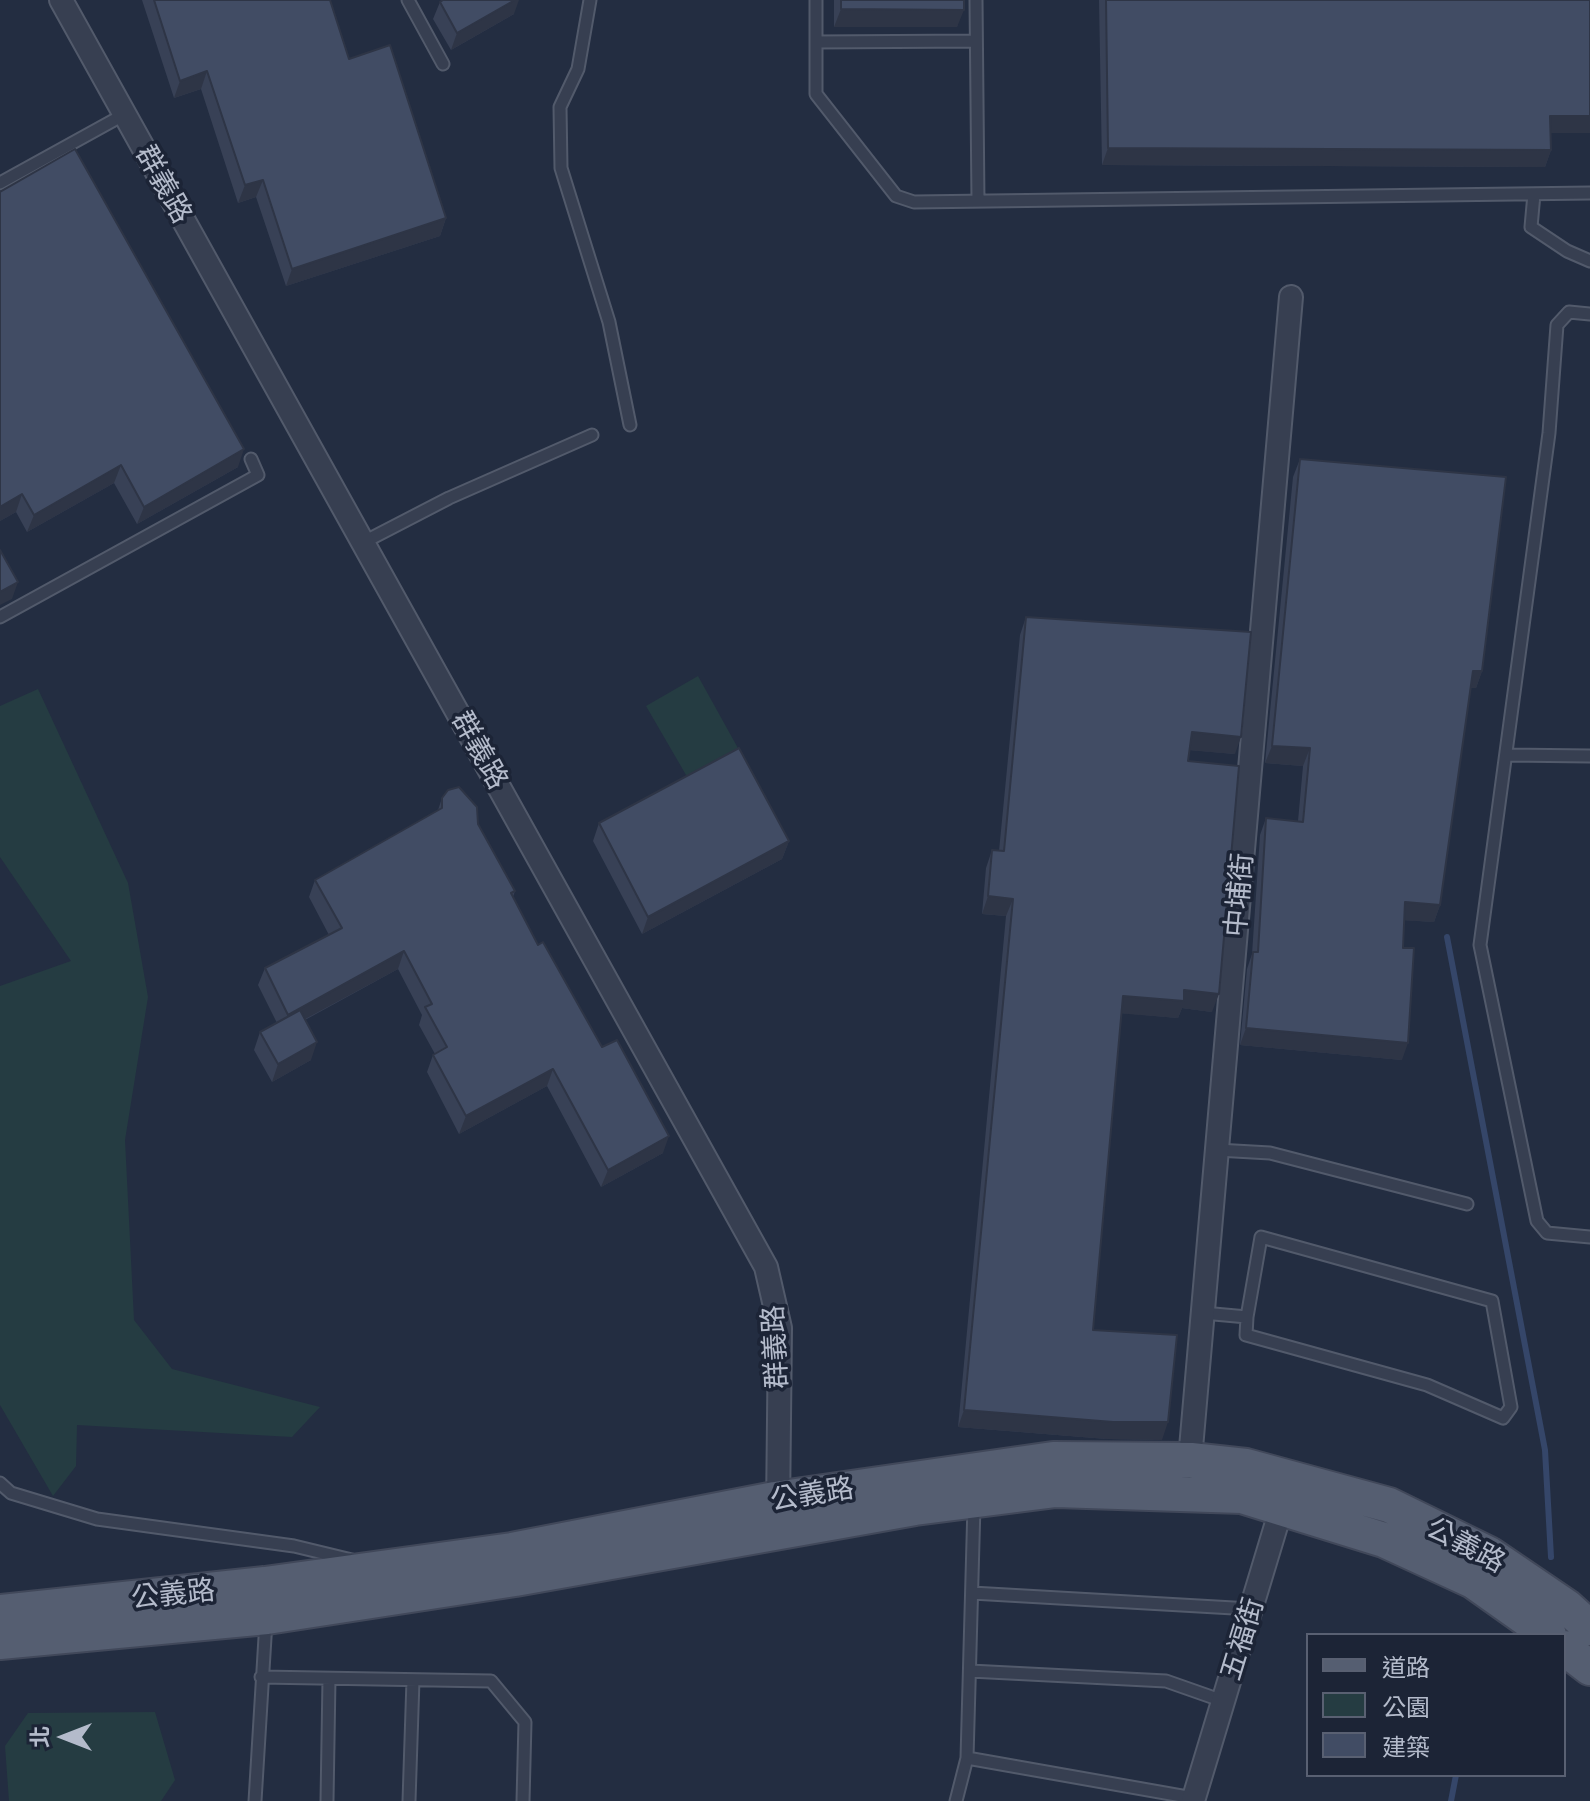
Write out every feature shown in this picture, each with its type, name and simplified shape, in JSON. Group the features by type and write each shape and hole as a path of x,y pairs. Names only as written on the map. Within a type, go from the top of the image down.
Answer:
{"main road":[{"name":"公義路","path":"0,1642 266,1600 782,1532 972,1486 1053,1459 1188,1476 1246,1466 1286,1493 1473,1581 1546,1633"},
{"name":"公義路","path":"387,1583 775,1499 972,1486"},
{"name":"公義路","path":"1286,1493 1389,1505 1489,1554 1590,1628"},
{"name":"公義路","path":"0,1612 266,1600"},
{"path":"1566,1650 1590,1668"}],"street":[{"name":"群義路","path":"61,0 766,1267 780,1328 775,1499 782,1532"},
{"name":"中埔街","path":"1188,1476 1291,297"},
{"name":"五福街","path":"1193,1799 1286,1493"}],"lane":[{"path":"408,0 443,64"},
{"path":"590,0 578,69 560,107 561,168 609,322 630,425"},
{"path":"816,0 816,94 896,196 914,202 1590,193"},
{"path":"976,0 978,201"},
{"path":"816,42 976,41"},
{"path":"0,183 125,114"},
{"path":"1534,194 1531,227 1567,251 1590,261"},
{"path":"1590,314 1569,312 1557,325 1549,433 1480,945 1537,1221 1547,1233 1590,1237"},
{"path":"364,542 449,498 592,435"},
{"path":"0,617 258,475 251,459"},
{"path":"1508,755 1590,756"},
{"path":"1217,1150 1270,1153 1467,1204"},
{"path":"1261,1237 1492,1301 1511,1407 1503,1418 1427,1385 1246,1335 1247,1317 1261,1237"},
{"path":"1203,1313 1247,1317"},
{"path":"0,1483 11,1493 97,1519 294,1546 387,1583"},
{"path":"956,1801 967,1758 972,1486"},
{"path":"972,1593 1251,1609"},
{"path":"255,1801 266,1600"},
{"path":"970,1671 1166,1681 1223,1701"},
{"path":"261,1677 491,1681 525,1722 523,1801"},
{"path":"327,1801 329,1679"},
{"path":"409,1801 413,1680"},
{"path":"967,1758 1193,1799"}],"green space":[{"path":"698,676 744,759 693,787 646,706"},
{"path":"38,689 128,883 148,997 125,1140 134,1320 172,1369 320,1407 292,1437 77,1425 76,1466 53,1496 0,1405 0,986 71,961 0,857 0,706"},
{"path":"155,1712 175,1780 161,1801 9,1801 5,1746 28,1713"}],"building":[{"path":"154,0 330,0 349,59 390,45 446,218 292,269 263,180 245,185 207,71 180,81"},
{"path":"515,0 457,33 440,2"},
{"path":"841,0 964,0 964,10 841,9"},
{"path":"1106,0 1590,0 1590,116 1550,116 1551,150 1108,148"},
{"path":"75,149 244,449 144,507 121,465 34,515 22,494 0,507 0,192"},
{"path":"1300,459 1506,477 1482,671 1473,671 1440,905 1405,902 1403,948 1414,948 1408,1043 1246,1028 1253,952 1258,952 1266,818 1303,822 1310,748 1272,746"},
{"path":"0,550 18,582 0,592"},
{"path":"1026,617 1251,632 1241,737 1192,732 1188,761 1239,766 1219,994 1184,990 1184,1001 1123,996 1093,1330 1177,1335 1168,1422 1113,1422 964,1410 1013,899 988,896 992,850 1004,851"},
{"path":"739,748 789,841 648,917 599,823"},
{"path":"459,787 477,807 478,824 515,891 511,893 538,945 543,942 602,1047 617,1040 669,1136 608,1170 553,1069 466,1116 433,1055 447,1047 425,1007 432,1004 404,951 288,1015 265,968 342,928 315,880 442,808 442,798 448,790"},
{"path":"300,1010 317,1042 278,1064 260,1032"}],"waterway":[{"path":"1447,937 1545,1450 1551,1557"},
{"path":"1451,1801 1456,1777"}]}
